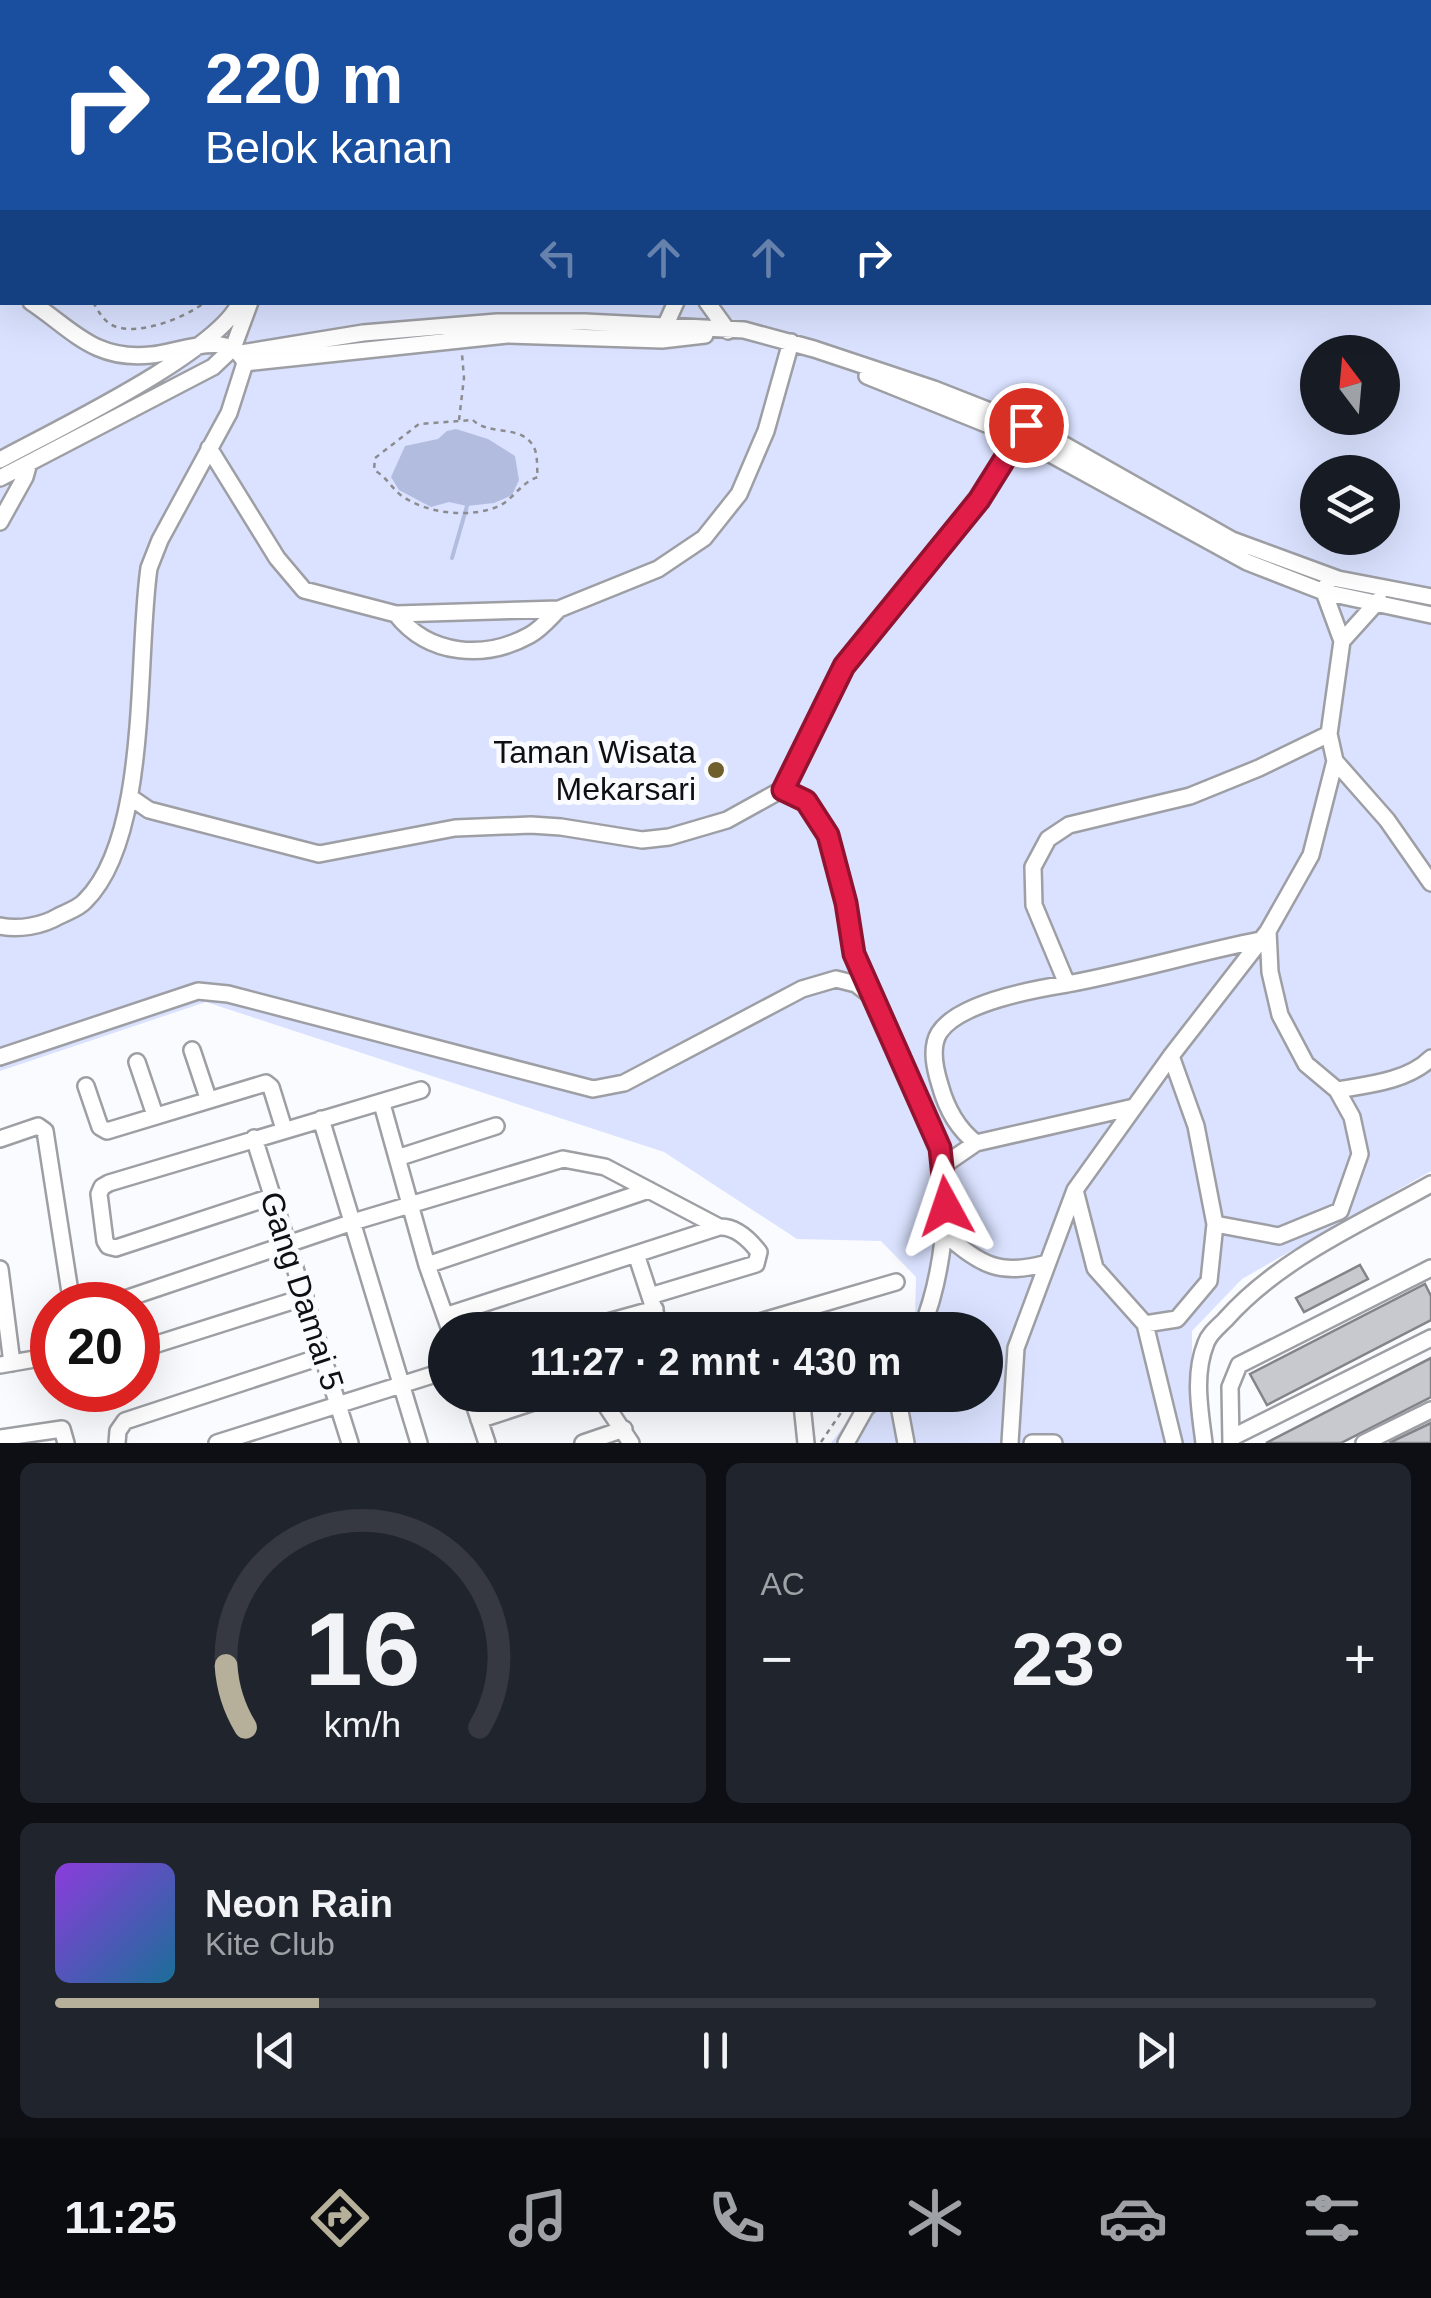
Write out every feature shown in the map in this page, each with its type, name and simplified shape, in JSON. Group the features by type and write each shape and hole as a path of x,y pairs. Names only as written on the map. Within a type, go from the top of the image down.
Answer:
{"street":[{"path":"35,305 76,338 120,354 151,356 203,345 240,355 461,338 663,332"},
{"path":"0,460 203,345 225,327 238,305"},
{"path":"0,926 13,929 49,922 84,902 108,867 130,797 148,568 234,402 249,305"},
{"path":"663,332 675,305"},
{"path":"709,305 728,332"},
{"path":"0,478 213,366 283,344 428,326 567,322 663,332 728,332 790,347 1024,431 1248,562 1326,584 1377,605 1431,615"},
{"path":"210,448 277,558 304,590 396,614 559,609 658,569 704,538 739,494 766,431 790,347"},
{"path":"130,797 150,810 319,854 470,827 562,826 642,840 669,837 727,820 783,790 844,666 979,500 1024,431"},
{"path":"0,522 26,477 29,463"},
{"path":"1326,584 1428,593"},
{"path":"1326,584 1342,642 1328,734 1335,761 1387,820 1431,883"},
{"path":"1342,642 1377,605 1382,588"},
{"path":"396,614 408,630 430,642 474,654 499,649 533,634 559,609"},
{"path":"1067,984 1034,905 1034,868 1048,839 1069,825 1190,796 1260,768 1328,734"},
{"path":"1010,1443 1016,1348 1075,1190 1264,936 1311,855 1335,761"},
{"path":"783,790 806,801 828,835 846,903 854,954 944,1165 945,1234 928,1312"},
{"path":"976,1144 966,1136 944,1098 934,1050 940,1031 962,1014 1022,992 1126,973 1264,936"},
{"path":"1215,1224 1279,1236 1340,1211 1360,1154 1352,1117 1337,1090 1306,1064 1280,1015 1264,936"},
{"path":"0,1057 198,991 228,994 592,1089 624,1083 802,988 836,980 856,984 870,995"},
{"path":"192,1050 208,1098"},
{"path":"1145,1324 1177,1320 1210,1281 1215,1224 1196,1126 1171,1056"},
{"path":"1337,1090 1382,1083 1424,1065 1431,1058"},
{"path":"137,1062 154,1115"},
{"path":"86,1086 103,1130 266,1083 271,1087 284,1129"},
{"path":"270,1197 116,1248 105,1241 99,1194 102,1188 254,1138 420,1090"},
{"path":"382,1104 444,1312"},
{"path":"944,1165 976,1144 1134,1107"},
{"path":"322,1119 419,1443"},
{"path":"0,1140 38,1126 46,1131 69,1282"},
{"path":"397,1158 496,1126"},
{"name":"Gang Damai 5","path":"254,1138 350,1443"},
{"path":"160,1288 354,1222 563,1159 604,1167 719,1227"},
{"path":"1204,1443 1198,1398 1206,1340 1233,1310 1285,1266 1431,1184"},
{"path":"427,1265 649,1190"},
{"path":"1075,1190 1095,1268 1145,1324 1174,1443"},
{"path":"478,1312 719,1227 729,1226 760,1252 756,1264 628,1312"},
{"path":"945,1234 976,1261 1000,1269 1047,1263"},
{"path":"636,1254 655,1312"},
{"path":"0,1269 6,1364"},
{"path":"1429,1274 1239,1365 1230,1387 1231,1441 1431,1338"},
{"path":"789,1312 896,1282"},
{"path":"160,1343 305,1296"},
{"path":"117,1443 118,1431 125,1421 323,1356"},
{"path":"217,1443 428,1377"},
{"path":"1364,1443 1431,1410"},
{"path":"476,1412 487,1443"},
{"path":"479,1420 503,1412"},
{"path":"583,1443 628,1436 612,1412"},
{"path":"803,1412 806,1443"},
{"path":"846,1443 863,1412"},
{"path":"900,1412 906,1443"},
{"path":"0,1438 62,1429 66,1443"},
{"path":"1032,1443 1054,1443"}],"path":[{"path":"95,305 102,318 118,328 151,326 187,316 201,305"},
{"path":"459,422 464,378 461,338"},
{"path":"473,420 478,426 520,435 532,444 538,476 522,484 512,497 493,509 466,512 417,506 398,494 392,483 372,466 380,452 395,446 415,426 459,422 473,420"},
{"path":"839,1300 841,1312"},
{"path":"820,1443 841,1412"}],"shaded area":[{"name":"Taman Wisata Mekarsari","path":"0,305 1431,305 1431,1171 1242,1279 1192,1331 1192,1405 1200,1443 831,1443 854,1412 1003,1412 1003,1312 915,1312 916,1277 881,1241 797,1239 664,1152 206,1002 0,1071"},
{"path":"456,429 488,439 515,456 519,480 512,495 494,503 467,506 449,502 431,507 399,490 391,477 405,446 438,439"}],"building":[{"path":"1360,1265 1368,1279 1304,1312 1296,1298"},
{"path":"1425,1284 1431,1296 1431,1320 1267,1405 1250,1374"},
{"path":"1431,1358 1431,1397 1341,1443 1266,1443"},
{"path":"1431,1423 1431,1443 1389,1443"}],"waterway":[{"path":"452,558 467,506"}],"place":[{"name":"Taman Wisata Mekarsari","path":"716,770"}],"route":[{"path":"946,1206 940,1148 854,954 846,903 828,835 806,801 783,790 844,666 979,500 1026,425"}]}
